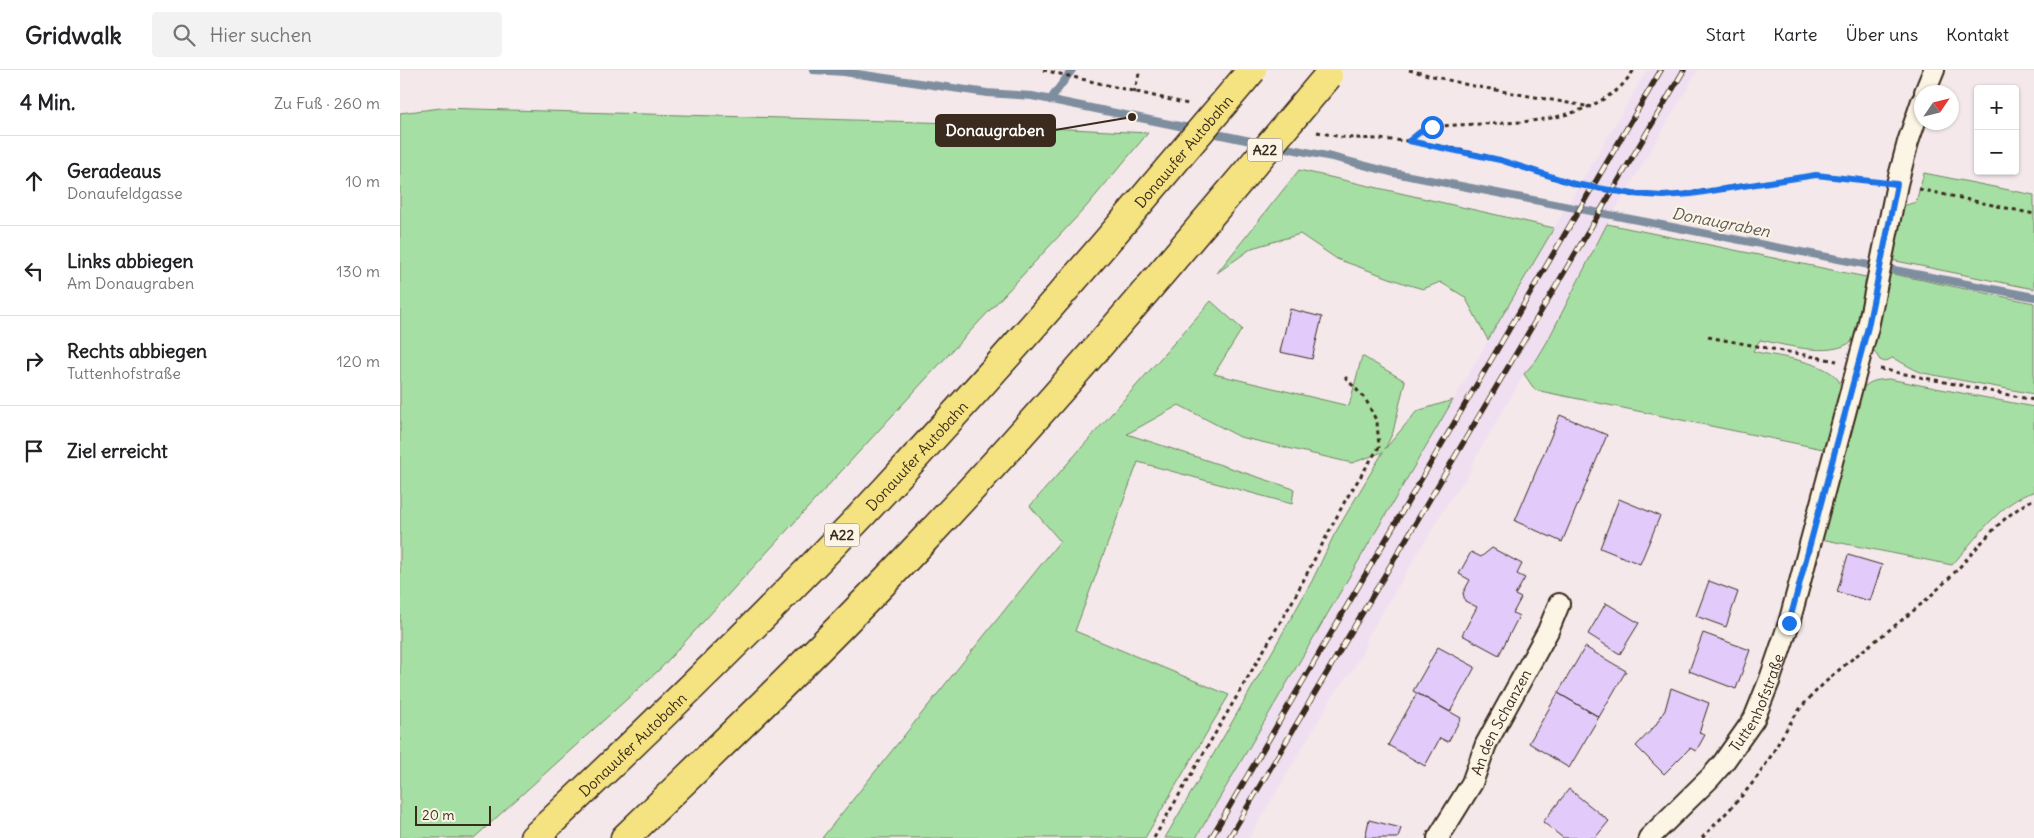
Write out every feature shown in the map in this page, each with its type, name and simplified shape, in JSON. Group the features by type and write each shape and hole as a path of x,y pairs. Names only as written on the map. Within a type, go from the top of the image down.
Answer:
{"highway":[{"name":"Donauufer Autobahn","path":"534,838 711,668 878,498 962,406 1131,214 1252,70"},
{"name":"A22","path":"625,838 754,714 926,538 1069,380 1330,73"}],"street":[{"path":"1928,85 1934,70"},
{"name":"Tuttenhofstraße","path":"1649,838 1723,763 1754,719 1763,699 1789,623 1868,327 1897,184 1914,124"},
{"name":"An den Schanzen","path":"1438,838 1472,782 1486,744 1548,631 1559,604"}],"path":[{"path":"1043,70 1079,79"},
{"path":"1134,93 1140,70"},
{"path":"1409,70 1468,85 1591,107"},
{"path":"1409,141 1420,132 1432,127 1543,121 1564,116 1591,107 1618,89 1634,70"},
{"path":"1383,140 1409,141 1500,160 1575,184 1633,194 1663,196 1691,194 1816,175 1897,184 2034,214"},
{"path":"1708,337 2034,400"},
{"path":"1154,838 1292,602 1345,501 1379,447 1377,422 1366,400 1345,377"},
{"path":"1702,838 1744,794 1795,716 1822,685 1843,665 1944,584 2002,520 2016,508 2034,499"}],"shaded area":[{"path":"1647,70 1698,70 1607,224 1537,359 1524,374 1475,458 1469,474 1447,504 1367,638 1362,653 1350,673 1338,687 1249,838 1196,838"}],"green space":[{"path":"441,108 955,123 1148,133 1086,207 659,670 474,838 400,838 400,113"},
{"path":"1299,170 1554,228 1488,340 1465,297 1440,282 1423,289 1406,284 1337,259 1300,234 1252,248 1217,273"},
{"path":"1924,173 2034,195 2034,289 1891,260 1903,206 1916,202"},
{"path":"1607,224 1871,278 1857,336 1848,344 1825,350 1798,348 1760,340 1753,351 1791,358 1821,367 1832,374 1839,382 1840,400 1823,449 1535,390 1524,374 1537,359 1547,342"},
{"path":"1888,273 2034,303 2034,394 1923,373 1892,358 1885,362 1880,360 1872,348"},
{"path":"1211,301 1242,329 1214,374 1349,406 1362,356 1405,381 1393,432 1385,449 1417,411 1453,400 1196,838 1165,838 1312,581 1334,535 1383,452 1352,463 1240,437 1179,405 1127,434 1294,489 1292,504 1138,462 1075,631 1229,695 1145,838 822,838 1060,541 1030,506"},
{"path":"1889,379 2034,407 2034,492 2022,496 2000,512 1952,565 1821,539 1863,388 1872,382"}],"building":[{"path":"1290,309 1322,317 1312,359 1280,352"},
{"path":"1560,415 1607,435 1562,542 1515,521"},
{"path":"1619,499 1660,516 1640,564 1600,548"},
{"path":"1492,548 1522,564 1517,574 1525,578 1515,595 1521,598 1513,613 1519,616 1499,655 1462,635 1477,607 1465,601 1463,593 1470,580 1459,574 1471,552 1481,557"},
{"path":"1848,555 1882,565 1870,601 1837,592"},
{"path":"1709,581 1738,592 1726,627 1696,616"},
{"path":"1606,603 1639,623 1620,654 1588,634"},
{"path":"1703,633 1750,650 1736,689 1689,671"},
{"path":"1438,647 1475,667 1450,712 1413,691"},
{"path":"1585,647 1626,671 1599,717 1558,693"},
{"path":"1671,688 1709,703 1699,733 1705,735 1696,751 1690,748 1664,774 1636,746 1655,726 1665,710"},
{"path":"1417,693 1461,718 1448,742 1440,738 1425,766 1388,745"},
{"path":"1558,693 1599,717 1569,768 1529,743"},
{"path":"1569,789 1609,821 1595,838 1563,838 1543,822"},
{"path":"1369,820 1401,828 1398,838 1365,838"}],"waterway":[{"name":"Donaugraben","path":"813,70 844,72 987,93 1032,96 1194,129"},
{"path":"1050,100 1072,70"},
{"name":"Donaugraben","path":"1207,132 1265,144"},
{"name":"Donaugraben","path":"1276,146 1332,157 1394,173 2034,297"}],"railway":[{"path":"1211,838 1661,70"},
{"path":"1229,838 1684,70"}],"place":[{"name":"Donaugraben","path":"1132,117"}],"route":[{"path":"1432,127 1420,132 1409,141 1500,160 1575,184 1633,194 1663,196 1691,194 1816,175 1897,184 1868,327 1789,623"}]}
